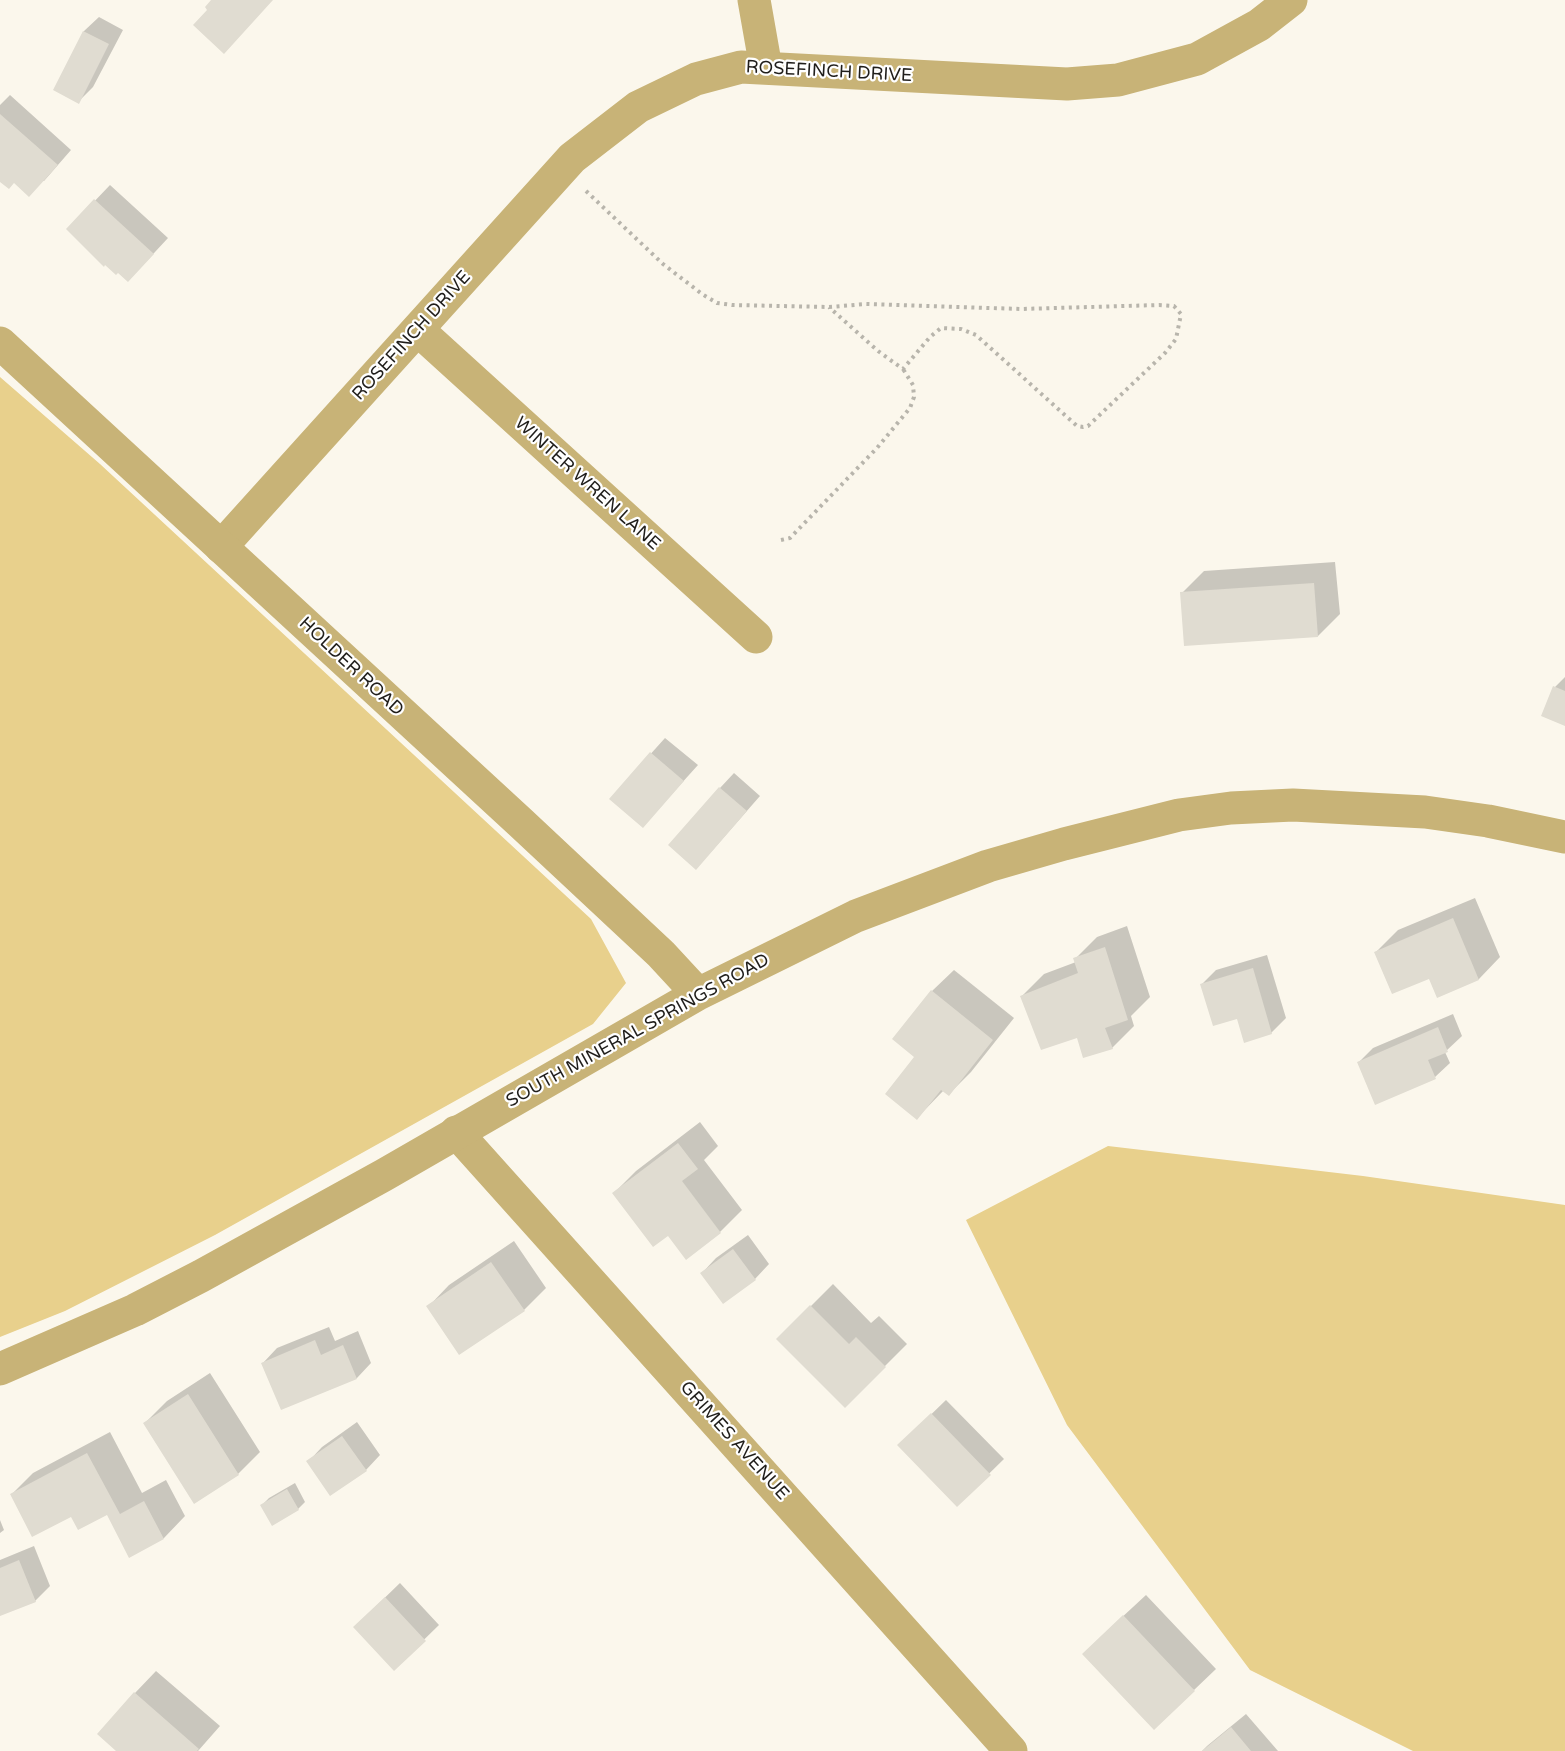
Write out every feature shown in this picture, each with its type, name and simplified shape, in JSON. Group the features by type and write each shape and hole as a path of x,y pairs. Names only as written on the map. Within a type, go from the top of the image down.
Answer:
{"street":[{"path":"754,0 765,68"},
{"name":"ROSEFINCH DRIVE","path":"221,547 572,158 638,107 696,79 741,67 1067,84 1118,80 1197,59 1259,25 1291,0"},
{"name":"WINTER WREN LANE","path":"418,330 756,638"},
{"name":"HOLDER ROAD","path":"0,343 661,954 698,994"},
{"name":"SOUTH MINERAL SPRINGS ROAD","path":"0,1369 135,1310 384,1175 698,994 856,916 988,866 1179,815 1231,808 1293,805 1425,812 1488,821 1565,837"},
{"name":"GRIMES AVENUE","path":"456,1132 1011,1751"}],"path":[{"path":"586,191 663,264 717,303 830,307 866,304 1021,309 1159,305 1174,306 1181,314 1176,339 1165,353 1088,426 1083,427 1077,426 975,335 961,329 941,328 930,337 903,369"},
{"path":"782,540 790,538 877,448 910,408 914,397 913,385 903,369 878,351 830,307"}],"shaded area":[{"path":"0,377 100,464 591,919 626,983 593,1024 215,1235 65,1311 0,1337"},
{"path":"1108,1146 1363,1176 1565,1205 1565,1751 1413,1751 1250,1670 1067,1425 966,1220"}],"building":[{"path":"211,0 273,0 224,54 193,25 207,10 205,7"},
{"path":"83,31 109,44 79,104 53,90"},
{"path":"0,114 58,165 29,197 14,183 9,189 0,182"},
{"path":"94,199 154,254 128,282 118,273 116,275 105,265 104,267 66,229"},
{"path":"1314,583 1318,637 1184,646 1180,592"},
{"path":"1553,686 1565,691 1565,726 1541,716"},
{"path":"650,752 684,781 643,828 609,799"},
{"path":"719,787 747,811 696,870 668,845"},
{"path":"1453,918 1479,980 1437,998 1429,979 1392,994 1374,952"},
{"path":"1105,947 1128,1020 1105,1028 1113,1049 1083,1058 1077,1038 1041,1050 1020,996 1078,973 1073,958"},
{"path":"1253,968 1272,1034 1244,1043 1237,1019 1213,1026 1200,984"},
{"path":"931,990 993,1040 949,1096 941,1090 917,1120 885,1094 914,1057 892,1039"},
{"path":"1438,1027 1448,1052 1428,1060 1436,1079 1375,1105 1357,1062"},
{"path":"678,1143 698,1169 682,1181 721,1233 686,1260 668,1236 653,1247 612,1193"},
{"path":"733,1249 756,1280 723,1304 700,1273"},
{"path":"491,1262 525,1311 459,1355 426,1306"},
{"path":"810,1305 849,1344 856,1337 886,1367 845,1408 776,1339"},
{"path":"315,1340 321,1355 343,1345 357,1379 281,1410 261,1363"},
{"path":"188,1394 239,1475 194,1504 143,1423"},
{"path":"931,1413 991,1475 957,1507 897,1445"},
{"path":"342,1436 367,1471 330,1496 306,1461"},
{"path":"87,1453 120,1514 144,1501 164,1539 129,1558 107,1515 78,1530 71,1517 32,1537 10,1494"},
{"path":"287,1489 299,1510 272,1526 260,1505"},
{"path":"19,1560 36,1602 0,1616 0,1568"},
{"path":"385,1597 426,1641 394,1671 353,1627"},
{"path":"1123,1615 1195,1691 1154,1730 1082,1654"},
{"path":"134,1692 199,1749 197,1751 116,1751 97,1734"},
{"path":"1231,1727 1251,1751 1202,1751"}]}
